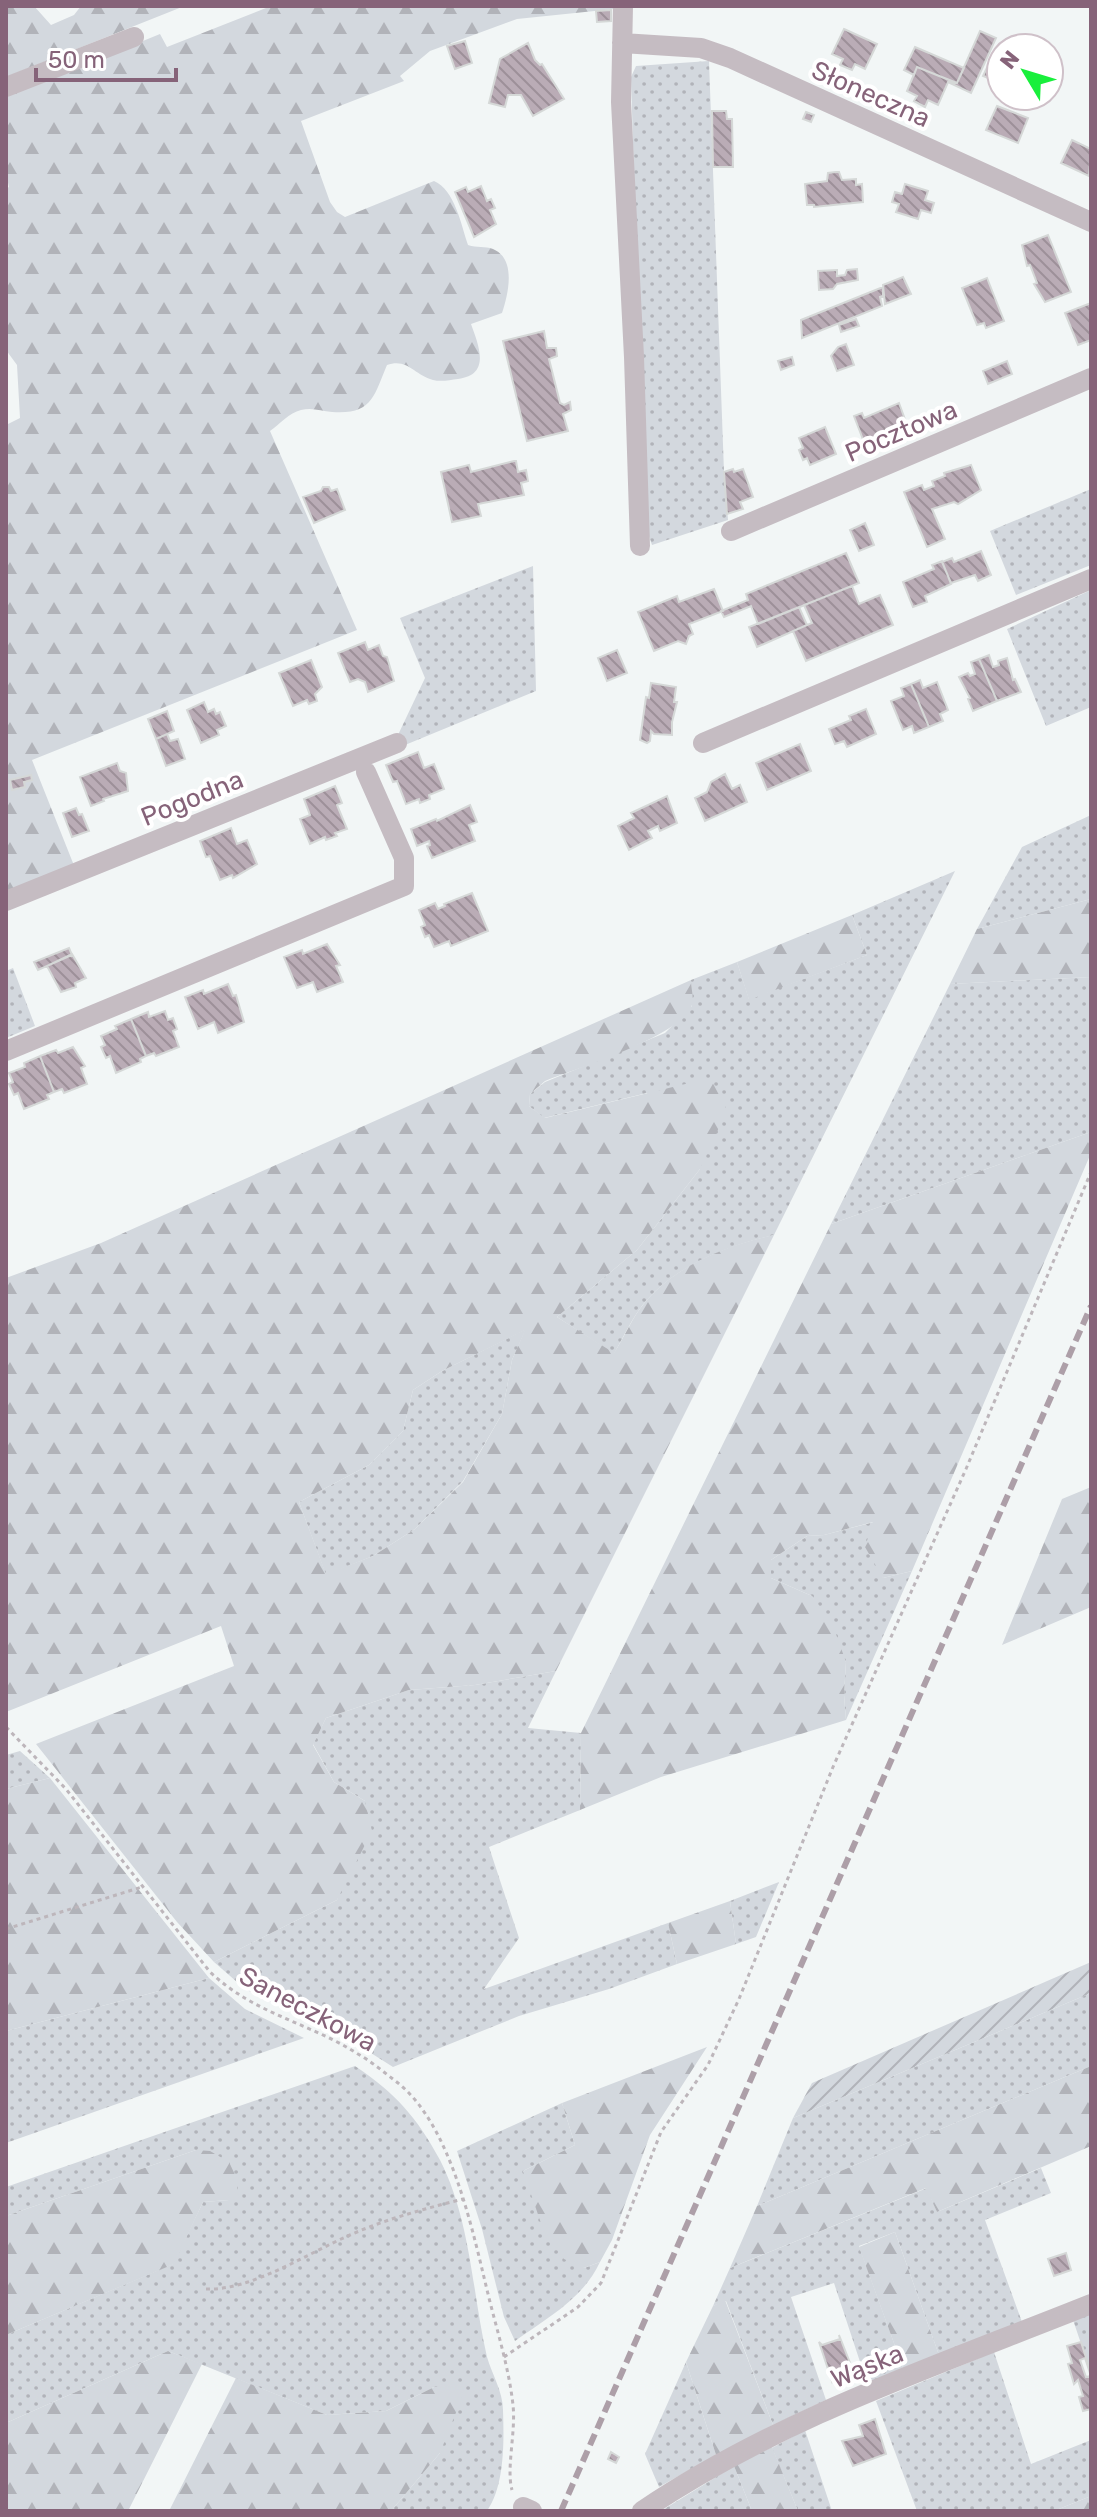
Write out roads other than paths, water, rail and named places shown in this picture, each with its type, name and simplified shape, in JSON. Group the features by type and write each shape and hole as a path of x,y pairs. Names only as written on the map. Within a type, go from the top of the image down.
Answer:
{"street":[{"path":"623,6 621,102 640,546"},
{"path":"6,87 134,37"},
{"name":"Słoneczna","path":"622,43 701,48 730,58 1091,222"},
{"name":"Pocztowa","path":"731,531 1091,378"},
{"path":"703,743 1091,579"},
{"name":"Pogodna","path":"6,901 397,743"},
{"path":"6,1051 404,886 404,858 366,772"},
{"name":"Wąska","path":"642,2511 747,2448 825,2411 1091,2304"}],"railway":[{"path":"561,2511 1091,1306"}]}
